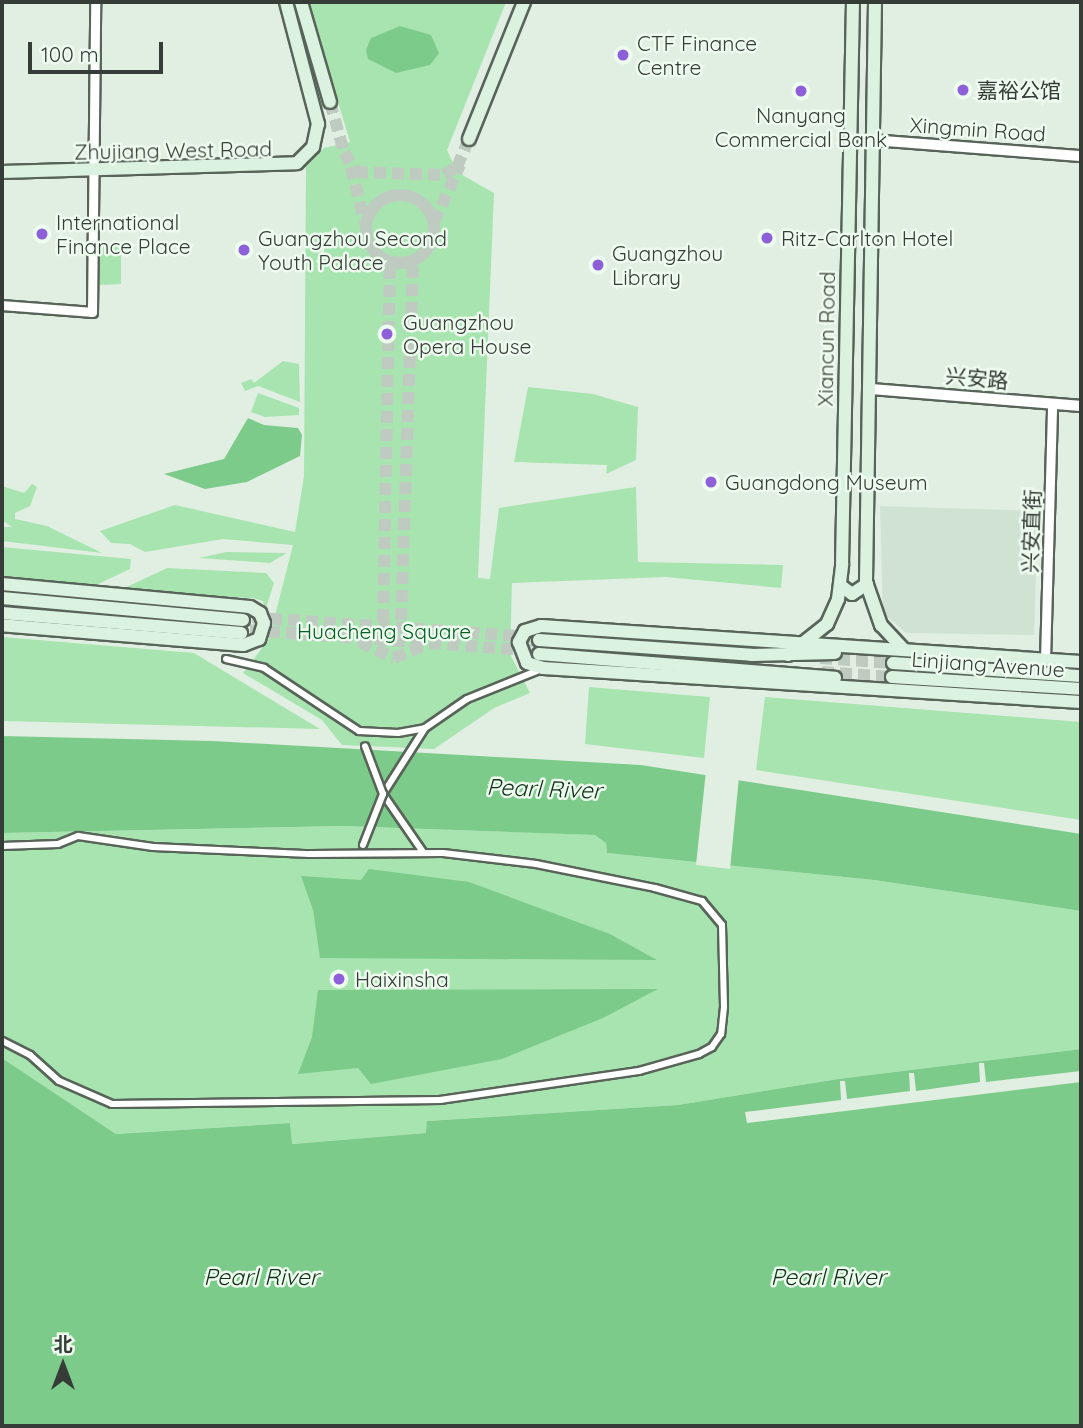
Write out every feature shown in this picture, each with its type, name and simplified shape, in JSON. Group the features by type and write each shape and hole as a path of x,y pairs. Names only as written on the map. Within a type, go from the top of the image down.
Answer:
{"main road":[{"name":"Zhujiang West Road","path":"2,172 277,167 303,160 313,147 318,124 286,2"},
{"path":"301,2 330,102"},
{"name":"Xiancun Road","path":"788,655 804,645 827,624 840,585 853,2"},
{"name":"Xiancun Road","path":"875,2 867,584 881,625 904,650"},
{"path":"469,139 523,4"},
{"path":"2,584 250,607 260,613 264,623 259,639 243,645 2,625"},
{"path":"840,585 852,594 867,584"},
{"path":"2,598 242,626 2,613"},
{"path":"891,683 543,668 527,663 520,651 522,635 531,628 1081,663"},
{"path":"539,640 788,655 867,648"},
{"path":"539,654 765,670 1081,702"},
{"name":"Linjiang Avenue","path":"893,663 1081,676"},
{"name":"Linjiang Avenue","path":"891,683 1081,689"}],"street":[{"path":"2,304 92,312 95,2"},
{"name":"Xingmin Road","path":"872,140 1081,156"},
{"name":"兴安路","path":"870,389 1081,406"},
{"name":"兴安直街","path":"1045,660 1052,404"},
{"path":"226,659 264,668 359,731 398,733 425,728"},
{"path":"362,848 383,794 410,747 425,728 467,699 543,668"},
{"path":"359,731 383,794 423,852"},
{"path":"2,846 58,844 78,836 152,847 362,848 536,864 702,901 722,925 721,1034 712,1047 699,1054 639,1072 440,1100 112,1104 60,1081 30,1055 2,1041"}],"shaded area":[{"path":"880,506 1038,511 1034,635 906,633 883,613"}],"green space":[{"name":"Huacheng Square","path":"308,2 506,2 447,150 457,172 494,193 478,578 490,579 499,508 636,487 638,562 783,565 781,588 666,577 512,583 510,654 530,693 494,708 434,749 342,745 322,720 243,673 269,639 293,545 223,539 145,552 130,544 111,543 100,531 175,505 295,532 304,476 306,167 324,148 350,142"},
{"path":"99,243 121,243 121,284 99,285"},
{"path":"283,361 299,364 300,402 258,386 245,391 241,383 251,379 254,383"},
{"path":"528,387 593,394 638,407 636,460 606,474 607,465 514,462"},
{"path":"258,393 299,408 299,415 265,417 251,412"},
{"path":"32,484 37,487 30,506 15,513 15,519 47,526 102,553 2,541 2,527 12,527 2,520 2,486 24,493"},
{"path":"2,547 131,559 130,569 94,586 2,578"},
{"path":"226,552 287,553 270,563 199,558"},
{"path":"167,568 266,573 274,583 265,611 263,601 253,598 118,591"},
{"path":"2,637 194,653 320,729 2,721"},
{"path":"589,687 710,697 704,758 585,744"},
{"path":"765,697 1081,722 1081,820 756,770"},
{"path":"343,826 596,835 606,843 607,853 874,880 1081,911 1081,1049 838,1079 678,1105 427,1121 427,1133 291,1144 290,1123 116,1134 2,1058 2,833"}],"water":[{"path":"400,26 431,35 439,53 430,65 396,73 368,59 366,50 371,38"},
{"path":"248,418 264,425 298,428 302,435 300,456 247,482 205,489 164,474 224,459"},
{"name":"Pearl River","path":"2,736 212,741 641,765 1081,834 1081,911 874,880 607,853 606,843 595,835 343,826 2,833"},
{"path":"369,869 469,882 610,934 657,960 320,958 313,910 301,876 361,880"},
{"path":"658,989 603,1018 502,1059 371,1084 358,1068 298,1074 312,1037 318,990"},
{"name":"Pearl River","path":"1081,1049 1081,1426 2,1426 2,1058 116,1134 290,1123 292,1144 426,1133 427,1121 678,1105 838,1079"}],"pier":[{"path":"706,771 739,777 730,869 696,865"},
{"path":"979,1063 984,1063 986,1082 1081,1071 1081,1082 747,1123 745,1112 841,1100 840,1081 845,1081 847,1099 910,1091 909,1073 914,1073 916,1091 980,1082"}],"tunnel":[{"path":"330,102 344,152 356,172 444,175 457,167 469,139"},
{"path":"434,222 460,165"},
{"path":"351,167 365,224"},
{"path":"407,195 428,210 434,222 434,229 432,242 424,253 407,263 393,263 376,253 368,242 366,222 376,205 387,197 407,195"},
{"path":"401,620 413,261"},
{"path":"383,621 390,262"},
{"path":"234,616 548,638"},
{"path":"232,629 549,652"},
{"path":"360,642 394,658 422,646"},
{"path":"820,658 893,663"},
{"path":"822,672 892,677"}],"place":[{"name":"CTF Finance Centre","path":"623,55"},
{"name":"嘉裕公馆","path":"963,90"},
{"name":"Nanyang Commercial Bank","path":"801,91"},
{"name":"International Finance Place","path":"42,234"},
{"name":"Ritz-Carlton Hotel","path":"767,238"},
{"name":"Guangzhou Second Youth Palace","path":"244,250"},
{"name":"Guangzhou Library","path":"598,265"},
{"name":"Guangzhou Opera House","path":"387,334"},
{"name":"Guangdong Museum","path":"711,482"},
{"name":"Haixinsha","path":"339,979"}]}
